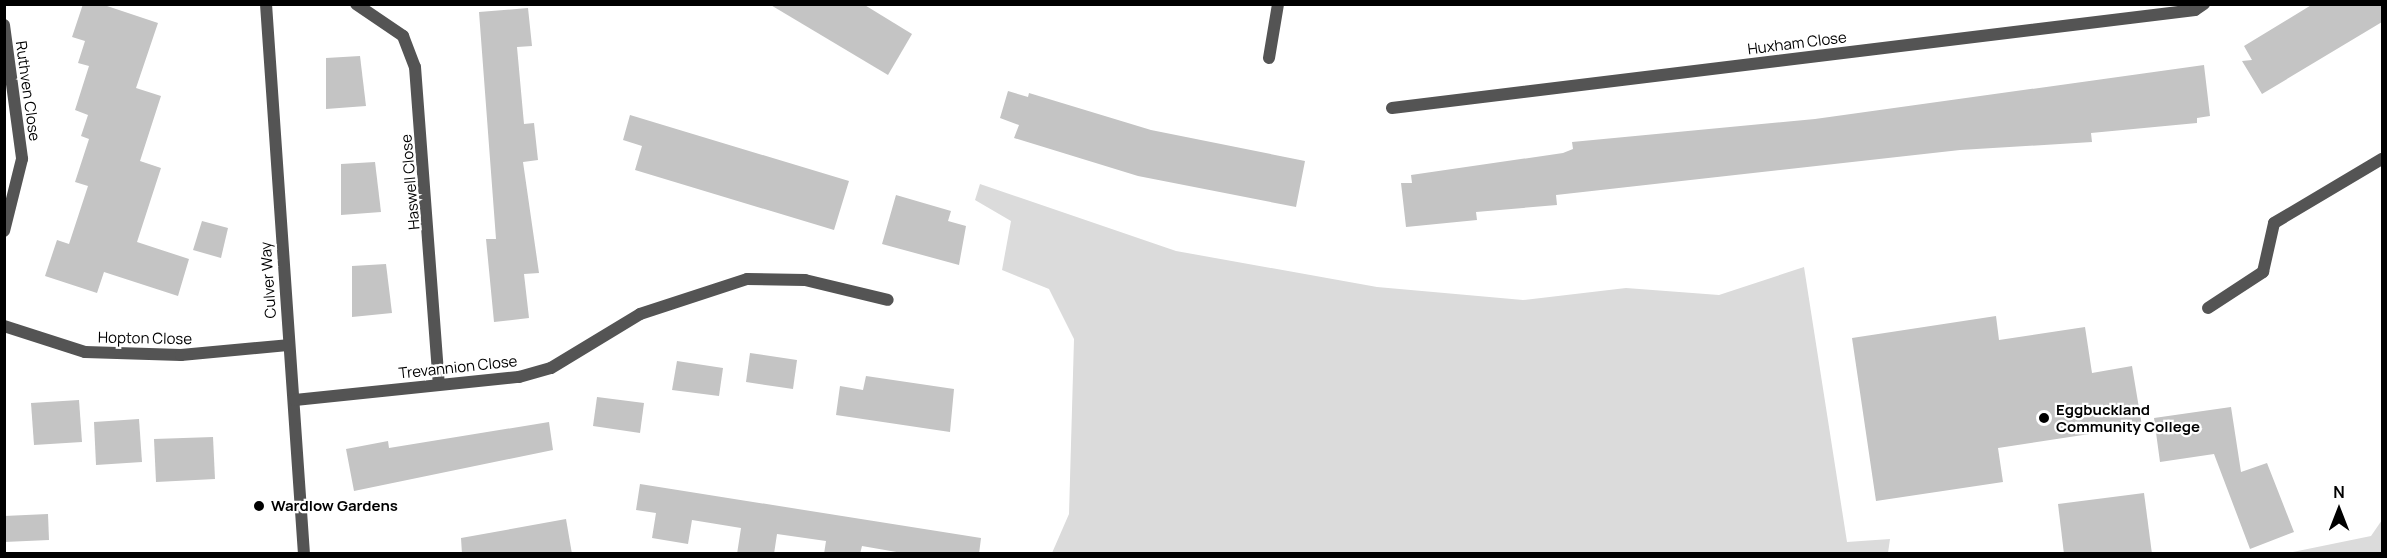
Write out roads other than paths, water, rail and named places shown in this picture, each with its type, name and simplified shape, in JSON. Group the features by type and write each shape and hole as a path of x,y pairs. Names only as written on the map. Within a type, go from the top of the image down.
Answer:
{"street":[{"name":"Culver Way","path":"266,4 304,554"},
{"name":"Haswell Close","path":"356,4 403,36 415,67 440,384"},
{"path":"1269,58 1278,4"},
{"name":"Huxham Close","path":"1392,108 2195,10 2204,4"},
{"name":"Ruthven Close","path":"4,25 22,159 4,231"},
{"path":"2208,308 2263,272 2274,223 2382,159"},
{"name":"Trevannion Close","path":"295,400 519,378 551,368 640,314 747,279 805,280 888,300"},
{"name":"Hopton Close","path":"4,326 85,352 181,355 288,345"}],"place":[{"name":"Eggbuckland Community College","path":"2044,418"},
{"name":"Wardlow Gardens","path":"259,506"}]}
